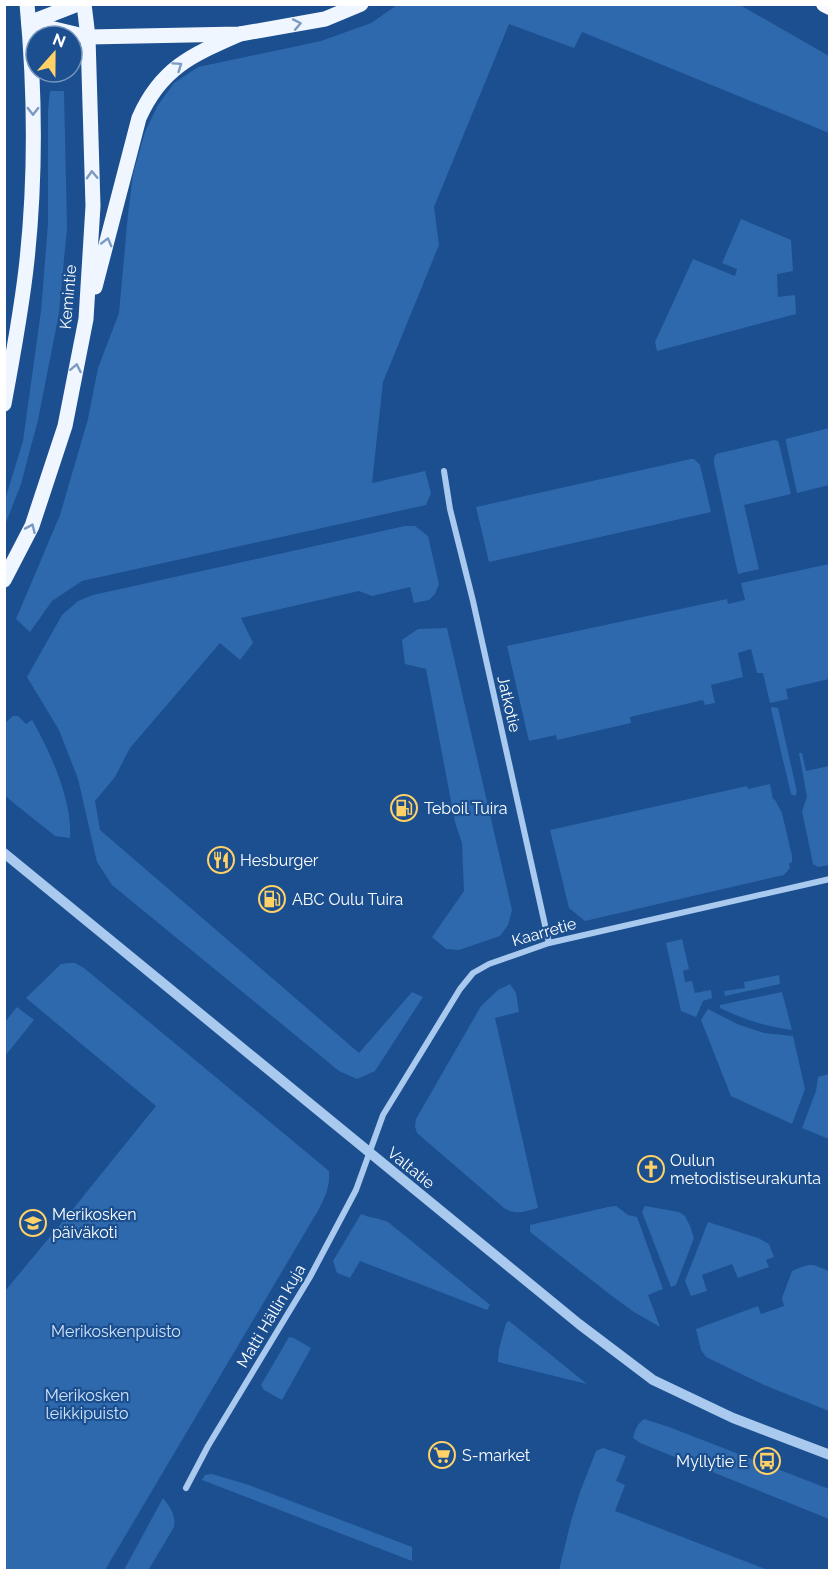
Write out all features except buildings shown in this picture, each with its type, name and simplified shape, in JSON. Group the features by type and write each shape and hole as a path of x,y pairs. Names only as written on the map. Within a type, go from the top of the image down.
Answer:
{"highway":[{"path":"824,4 830,7"}],"main road":[{"path":"4,404 20,314 32,200 32,52 27,4"},
{"path":"29,22 78,4"},
{"name":"Kemintie","path":"4,580 32,526 65,426 86,319 93,206 88,37 84,4"},
{"path":"29,22 88,37 240,34 325,19 361,4"},
{"path":"86,319 139,118 146,102 165,76 176,66 205,49 240,34"}],"street":[{"name":"Jatkotie","path":"444,471 450,509 473,601 549,943"},
{"name":"Valtatie","path":"4,853 579,1324 653,1380 733,1418 830,1455"},
{"name":"Kaarretie","path":"370,1153 383,1114 460,989 473,973 489,964 549,943 830,879"},
{"name":"Matti Hällin kuja","path":"186,1488 208,1446 310,1277 356,1190 370,1153"}],"green space":[{"path":"397,5 740,5 829,56 829,133 582,32 574,48 509,24 434,207 439,245 383,382 372,483 425,471 431,493 426,505 82,581 52,601 30,632 16,619 60,515 88,419 98,368 119,313 133,174 145,132 158,105 174,83 198,67 321,41 371,23"},
{"path":"50,91 64,91 67,228 59,313 38,420 21,484 5,525 5,500 23,441 41,311 48,224"},
{"path":"741,219 791,240 793,271 777,274 778,297 795,295 796,314 657,351 655,342 693,259 735,276 737,269 722,263"},
{"path":"829,428 829,485 797,493 786,439"},
{"path":"774,440 779,444 791,494 744,505 759,569 738,574 714,458 716,454"},
{"path":"691,459 700,465 711,512 489,562 476,507"},
{"path":"405,526 415,526 428,536 439,584 435,594 429,600 414,603 410,587 372,596 359,591 241,618 253,643 240,660 220,643 130,748 115,777 95,801 100,830 359,1053 412,992 423,997 375,1071 357,1079 339,1071 112,885 97,862 78,779 59,730 27,677 62,615 78,601 93,595"},
{"path":"829,564 829,679 786,689 788,699 770,703 763,673 757,673 751,649 738,653 743,677 711,685 715,703 705,705 703,700 630,717 631,723 557,740 556,735 529,741 507,646 727,599 728,604 745,600 741,583"},
{"path":"447,628 512,910 508,925 500,936 459,950 446,949 432,937 464,891 462,843 455,822 426,669 405,664 402,640 418,629"},
{"path":"772,707 778,708 797,792 795,796 791,794"},
{"path":"13,716 18,716 26,724 32,720 46,746 64,793 70,824 70,838 55,836 5,796 5,723"},
{"path":"799,753 802,753 806,771 829,766 829,865 818,867 813,864 802,811 807,797"},
{"path":"770,784 773,799 782,813 792,856 790,868 784,875 585,921 569,908 550,830 747,786 748,789"},
{"path":"682,939 689,969 683,971 685,982 692,981 695,993 711,990 712,998 703,1001 696,1017 681,1011 666,943"},
{"name":"Merikoskenpuisto","path":"75,963 84,968 329,1171 329,1181 326,1195 319,1209 105,1570 5,1570 5,1291 156,1106 26,998 61,964"},
{"path":"779,975 780,984 725,996 724,991 745,988 744,982"},
{"path":"510,984 516,993 519,1012 495,1018 538,1208 517,1212 504,1208 417,1133 415,1127 416,1119 481,1006 498,990"},
{"path":"782,992 792,1030 755,1022 720,1008 720,1005"},
{"path":"17,1007 34,1020 5,1056 5,1022"},
{"path":"708,1009 737,1024 764,1033 793,1036 805,1089 792,1124 731,1096 701,1020"},
{"path":"830,1074 829,1139 802,1128 816,1091 818,1077"},
{"path":"616,1206 628,1215 637,1217 663,1289 648,1295 660,1327 612,1296 530,1232 530,1225"},
{"path":"645,1206 679,1212 685,1216 694,1238 676,1285 671,1287 642,1212"},
{"path":"361,1214 388,1222 490,1305 487,1310 360,1261 350,1278 337,1273 333,1261"},
{"path":"708,1222 758,1238 769,1244 774,1257 766,1260 769,1267 738,1278 732,1264 702,1275 707,1291 691,1296 685,1281"},
{"path":"808,1265 829,1271 829,1411 764,1385 706,1357 701,1350 696,1329 758,1306 761,1314 784,1306 782,1298 792,1271"},
{"path":"509,1321 587,1384 498,1362 499,1349 506,1323"},
{"path":"289,1337 311,1348 282,1400 264,1390 261,1385"},
{"path":"644,1419 829,1489 829,1519 640,1443 633,1438 637,1427"},
{"path":"603,1448 626,1456 616,1481 625,1485 615,1511 768,1570 559,1570 580,1492 596,1451"},
{"path":"212,1474 249,1485 412,1547 412,1561 202,1480 205,1475"},
{"path":"163,1498 173,1515 174,1527 148,1570 124,1570"}],"place":[{"name":"Teboil Tuira","path":"404,808"},
{"name":"Hesburger","path":"221,860"},
{"name":"ABC Oulu Tuira","path":"272,899"},
{"name":"Oulun metodistiseurakunta","path":"651,1169"},
{"name":"Merikosken päiväkoti","path":"33,1223"},
{"name":"S-market","path":"442,1455"},
{"name":"Myllytie E","path":"767,1461"}],"park label":[{"name":"Merikosken leikkipuisto","path":"87,1404"}]}
